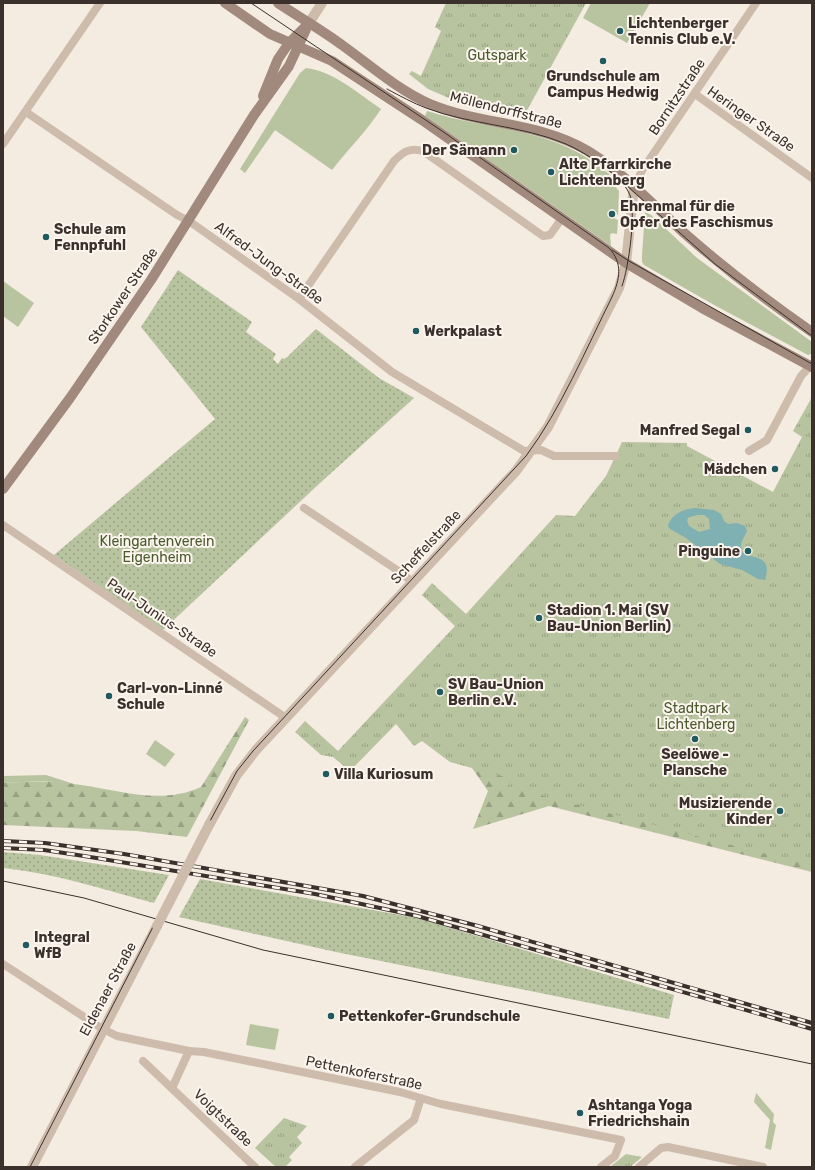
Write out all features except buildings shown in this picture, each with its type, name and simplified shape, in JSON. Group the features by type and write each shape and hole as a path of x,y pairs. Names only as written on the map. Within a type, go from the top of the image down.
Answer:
{"main road":[{"path":"225,3 270,34 344,69 422,120 626,264 702,308 811,366"},
{"name":"Möllendorffstraße","path":"278,3 397,84 428,103 450,112 536,131 569,142 604,162 634,186 728,270 812,332"},
{"name":"Storkower Straße","path":"3,489 74,392 151,280 257,111 286,72 293,45 309,23"}],"street":[{"path":"3,144 100,3"},
{"path":"309,23 322,3"},
{"name":"Bornitzstraße","path":"634,186 643,169 756,3"},
{"name":"Heringer Straße","path":"695,94 812,178"},
{"name":"Alfred-Jung-Straße","path":"26,112 180,217 189,221 298,299 392,372 524,451 541,450 554,456 616,456"},
{"path":"298,299 394,161 405,151 411,149 423,151 543,236 550,235 562,218"},
{"name":"Scheffelstraße","path":"209,825 236,776 246,762 533,451 554,416 614,299 626,264 634,186"},
{"path":"749,451 767,440 801,376 811,366"},
{"path":"304,508 403,574 412,582"},
{"name":"Paul-Junius-Straße","path":"3,525 286,718"},
{"name":"Eldenaer Straße","path":"32,1167 102,1029 209,825"},
{"name":"Pettenkoferstraße","path":"3,964 102,1029 123,1038 190,1051 199,1051 421,1098 441,1104 621,1140 615,1156 601,1167"},
{"name":"Voigtstraße","path":"172,1088 190,1051"},
{"name":"Voigtstraße","path":"143,1061 255,1167"},
{"path":"355,1167 414,1120 421,1098"},
{"path":"639,1167 661,1148 668,1147 763,1167"}],"green space":[{"name":"Gutspark","path":"446,3 586,3 525,114 451,99 428,89 409,74 412,71 421,76 441,31 435,27"},
{"name":"Lichtenberger Tennis Club e.V.","path":"591,3 650,3 627,43 583,18"},
{"path":"306,68 316,70 336,78 381,109 370,125 332,170 275,130 245,173 240,169 300,73"},
{"path":"427,111 533,135 567,147 586,157 615,179 614,185 619,191 618,216 612,209 607,213 611,217 618,220 617,234 612,233 610,235 611,246 425,116"},
{"path":"645,212 651,215 697,258 812,342 811,354 808,355 716,306 644,265 642,262 642,255"},
{"name":"Kleingartenverein Eigenheim","path":"178,270 252,322 246,332 276,354 273,359 278,364 282,358 285,359 316,329 379,378 414,398 320,483 163,630 54,555 215,419 141,327"},
{"path":"3,281 34,303 18,327 3,316"},
{"name":"Stadtpark Lichtenberg","path":"812,397 812,866 508,787 512,779 450,762 422,741 414,746 396,724 350,771 333,757 321,755 295,732 305,721 338,751 455,626 422,595 432,583 466,614 556,515 575,516 606,476 622,442 687,443 687,446 773,492 802,437 793,431"},
{"path":"245,717 249,720 187,837 136,831 3,825 3,783 56,782 154,796 185,793 201,787"},
{"path":"513,718 812,850 812,872 549,806 473,829 488,791 472,768"},
{"path":"155,740 175,754 165,767 146,754"},
{"path":"46,775 74,784 44,781 3,783 3,776"},
{"path":"3,852 40,855 169,875 154,903 60,878 22,870 3,868"},
{"path":"200,879 417,918 674,995 669,1019 336,952 179,917"},
{"path":"250,1024 279,1029 275,1050 246,1045"},
{"path":"756,1093 774,1114 773,1122 776,1125 771,1150 765,1148 770,1120 754,1102"},
{"path":"284,1118 307,1126 297,1137 302,1143 289,1157 292,1160 285,1167 276,1167 255,1148"},
{"path":"626,1154 642,1157 630,1167 610,1167"}],"water":[{"path":"691,509 714,510 721,514 724,521 728,524 737,523 745,526 747,531 741,544 742,551 746,554 762,559 767,570 765,580 758,579 742,570 720,564 686,538 670,529 668,526 675,515 682,511","holes":["704,515 709,519 710,529 699,532 689,526 687,520 689,517"]}],"tram line":[{"path":"30,1167 154,925 237,771 253,751 526,456 539,438 562,399 617,284 619,271 618,265 609,248 442,131 251,3"},
{"path":"387,89 416,104 443,114 531,133 566,144 579,151 599,163 617,177 715,264 812,336"},
{"path":"617,177 630,195 632,203 632,226 629,253 622,286"},
{"path":"612,250 812,364"},
{"path":"3,881 84,898 263,950 812,1064"}],"railway":[{"path":"3,841 45,843 124,854 363,896 478,926 812,1023"},
{"path":"3,848 44,850 84,856 315,894 417,916 812,1029"}],"place":[{"name":"Lichtenberger Tennis Club e.V.","path":"620,31"},
{"name":"Grundschule am Campus Hedwig","path":"603,61"},
{"name":"Der Sämann","path":"514,150"},
{"name":"Alte Pfarrkirche Lichtenberg","path":"551,172"},
{"name":"Ehrenmal für die Opfer des Faschismus","path":"612,214"},
{"name":"Schule am Fennpfuhl","path":"46,237"},
{"name":"Werkpalast","path":"416,331"},
{"name":"Manfred Segal","path":"748,430"},
{"name":"Mädchen","path":"775,469"},
{"name":"Pinguine","path":"748,551"},
{"name":"Stadion 1. Mai (SV Bau-Union Berlin)","path":"539,618"},
{"name":"SV Bau-Union Berlin e.V.","path":"440,692"},
{"name":"Carl-von-Linné Schule","path":"109,696"},
{"name":"Seelöwe - Plansche","path":"695,739"},
{"name":"Villa Kuriosum","path":"326,774"},
{"name":"Musizierende Kinder","path":"780,811"},
{"name":"Integral WfB","path":"26,945"},
{"name":"Pettenkofer-Grundschule","path":"331,1016"},
{"name":"Ashtanga Yoga Friedrichshain","path":"580,1113"}]}
